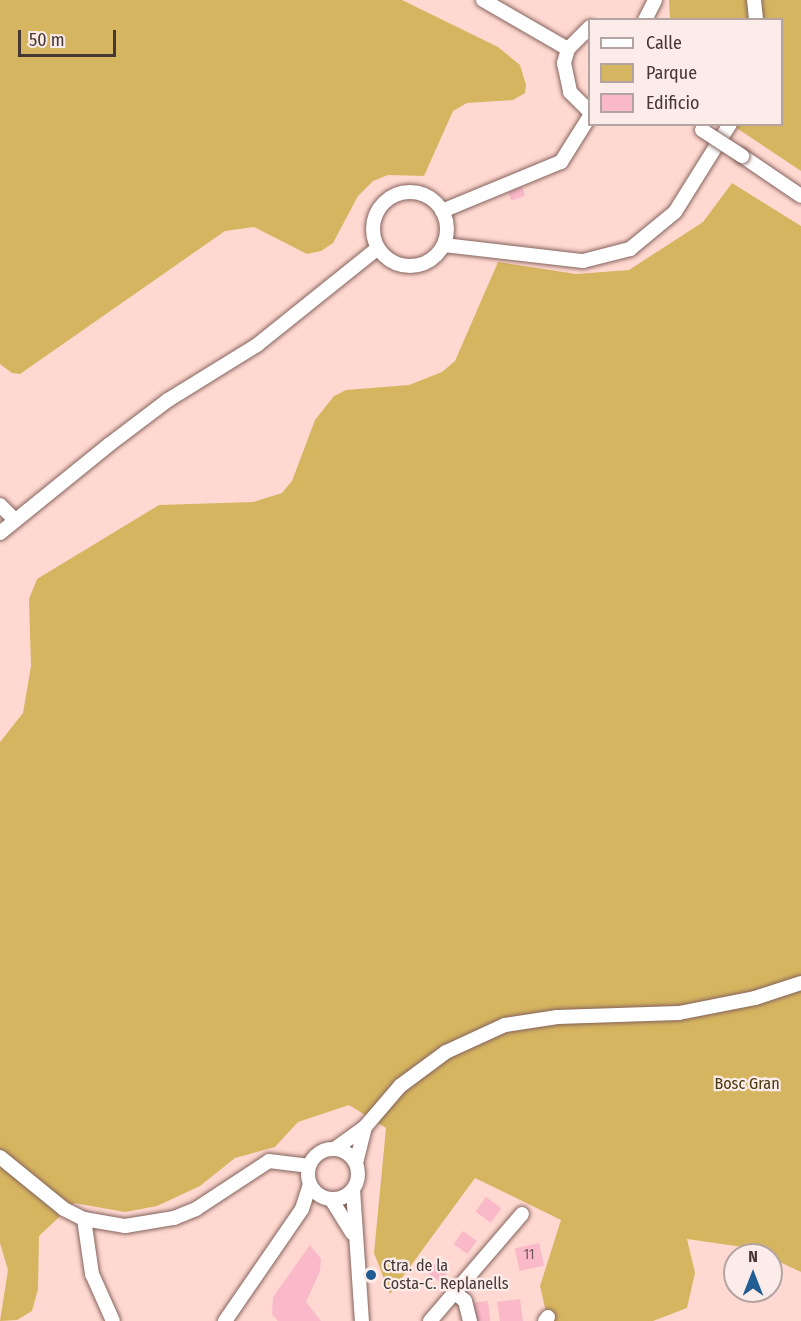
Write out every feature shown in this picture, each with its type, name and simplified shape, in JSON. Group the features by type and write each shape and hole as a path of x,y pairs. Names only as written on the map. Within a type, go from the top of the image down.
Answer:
{"street":[{"path":"483,0 568,48"},
{"path":"646,18 655,0"},
{"path":"754,0 756,18"},
{"path":"588,29 568,48 564,78 570,92 588,112"},
{"path":"442,211 561,162 588,117"},
{"path":"444,245 583,261 630,249 675,212 729,126"},
{"path":"698,127 801,196"},
{"path":"420,193 442,211 447,228 444,245 431,260 412,267 392,263 377,249 373,220 391,197 420,193"},
{"path":"0,533 168,400 257,345 377,249"},
{"path":"0,506 15,520"},
{"path":"225,1321 303,1209 310,1185 308,1167 323,1149 336,1148 364,1127 400,1086 446,1052 505,1025 557,1017 679,1013 755,998 801,983"},
{"path":"362,1321 354,1239 353,1190 358,1177 356,1162 364,1127"},
{"path":"336,1148 356,1162"},
{"path":"0,1157 46,1197 84,1219 104,1224 150,1224 196,1209 269,1161 308,1167"},
{"path":"310,1185 327,1198 354,1239"},
{"path":"303,1209 353,1190"},
{"path":"430,1321 522,1214"},
{"path":"84,1219 92,1274 113,1321"},
{"path":"454,1292 465,1301 470,1321"}],"green space":[{"path":"0,0 402,0 498,47 520,65 526,85 525,93 513,100 467,103 453,111 424,176 388,175 373,181 358,196 333,243 321,251 307,254 254,227 225,231 20,374 12,373 0,364"},
{"path":"669,0 801,0 801,171 734,126 783,126 783,18 670,18"},
{"name":"Bosc Gran","path":"732,183 801,226 801,1272 783,1264 783,1243 723,1244 687,1239 695,1273 687,1308 653,1321 548,1321 540,1286 561,1220 475,1178 390,1294 374,1253 386,1128 349,1105 298,1122 275,1147 235,1158 200,1186 157,1206 125,1212 74,1203 39,1236 38,1289 32,1311 17,1320 0,1321 8,1270 0,1243 0,742 23,713 31,666 29,599 37,579 159,505 253,502 282,493 292,481 315,420 334,396 346,390 409,385 442,372 455,361 498,262 576,274 629,270 703,222"}],"building":[{"path":"522,187 525,195 511,201 508,192"},
{"path":"486,1197 501,1208 491,1223 475,1212"},
{"path":"463,1231 477,1241 467,1254 454,1244"},
{"path":"539,1243 544,1265 520,1271 515,1249"},
{"path":"310,1245 321,1259 320,1271 306,1302 321,1321 278,1321 272,1314 273,1297"},
{"path":"437,1261 449,1270 440,1282 428,1273"},
{"path":"520,1299 523,1321 500,1321 497,1302"},
{"path":"488,1301 490,1321 475,1321 473,1303"}],"place":[{"name":"Ctra. de la Costa-C. Replanells","path":"371,1275"}]}
